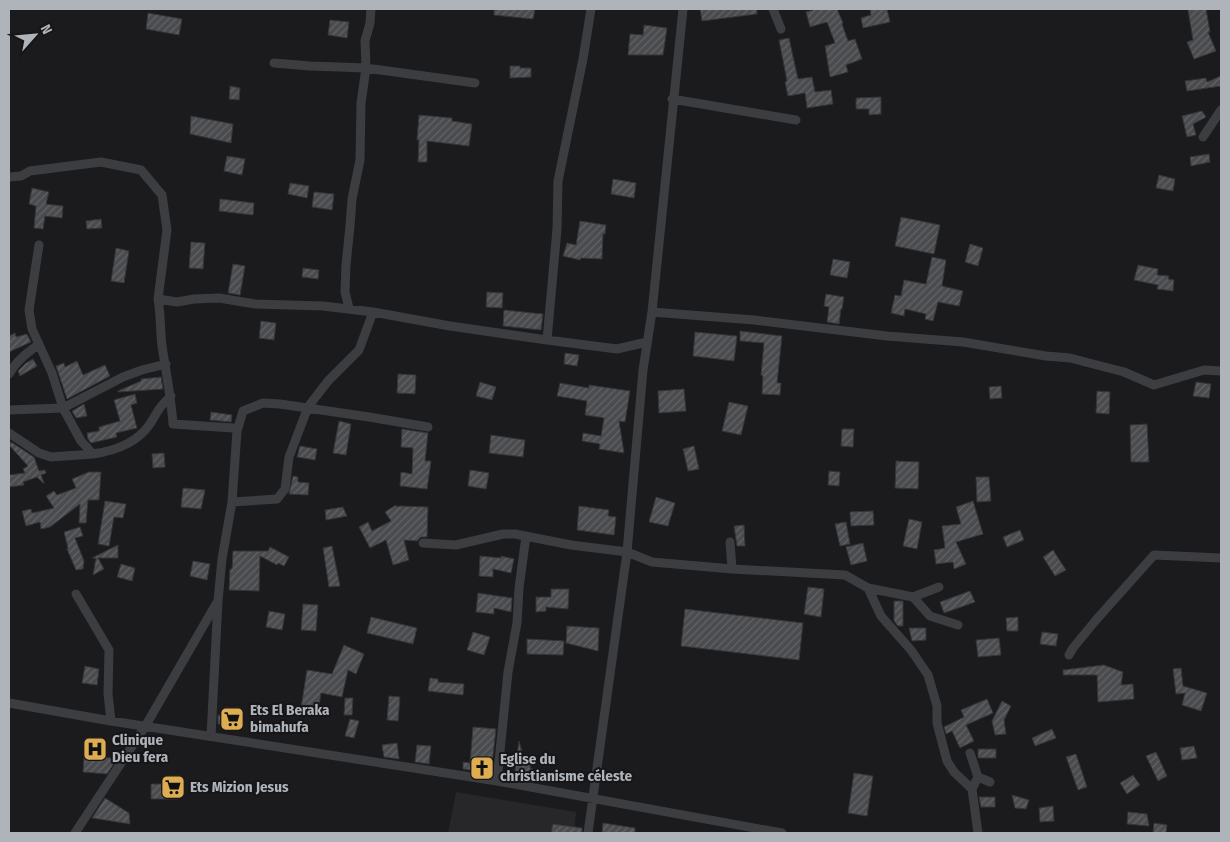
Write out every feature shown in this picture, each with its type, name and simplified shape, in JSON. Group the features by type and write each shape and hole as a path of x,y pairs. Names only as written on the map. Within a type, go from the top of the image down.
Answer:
{"street":[{"path":"349,308 345,292 346,265 352,199 360,160 362,103 366,68 365,41 370,23 371,9"},
{"path":"547,340 558,181 591,9"},
{"path":"588,833 626,552 643,370 652,312 672,99 683,9"},
{"path":"773,9 781,29"},
{"path":"274,63 366,68 475,83"},
{"path":"672,99 796,120"},
{"path":"1203,137 1221,110"},
{"path":"9,177 21,176 30,171 101,162 140,170 162,195 166,230 158,299 161,314 161,338 171,396 173,424 233,428 237,431"},
{"path":"39,244 29,310 32,329 52,373 62,408 81,441 93,454"},
{"path":"158,299 177,302 219,298 255,304 349,308 450,326 617,349 648,342"},
{"path":"232,502 260,502 277,499 285,489 289,457 308,407 328,381 360,350 373,312"},
{"path":"652,312 754,320 887,336 963,342 1046,356 1070,358 1124,372 1154,385 1204,370 1221,371"},
{"path":"9,374 13,366 24,355 39,344"},
{"path":"9,410 62,408 123,377 166,364"},
{"path":"9,433 38,453 51,457 93,454 119,448 141,434 149,425 160,406 171,396"},
{"path":"211,736 222,559 232,502 237,431 243,411 263,403 308,407 428,427"},
{"path":"423,543 456,545 503,534 626,552 652,562 732,569 846,575 868,588 912,597 939,587"},
{"path":"497,780 508,672 517,623 519,588 526,536"},
{"path":"730,542 732,569"},
{"path":"1069,655 1096,620 1154,555 1221,558"},
{"path":"868,588 881,616 911,650 928,675 937,706 937,724 947,761 954,772 972,789"},
{"path":"76,594 109,650 108,694 111,721"},
{"path":"912,597 930,616 958,625"},
{"path":"75,833 146,725 218,601"},
{"path":"9,703 111,721 497,780 782,833"},
{"path":"970,753 978,777 972,789 978,833"},
{"path":"978,777 990,782"}],"shaded area":[{"path":"456,792 576,812 574,833 448,833"}],"building":[{"path":"494,9 535,9 533,19 494,15"},
{"path":"700,9 757,9 757,14 702,21"},
{"path":"816,9 837,9 848,41 855,39 862,59 846,65 848,72 830,77 825,46 835,43 827,22 810,27 806,12"},
{"path":"870,9 887,9 890,22 863,28 861,18 871,15"},
{"path":"1206,9 1210,32 1208,32 1216,51 1194,59 1187,42 1193,40 1188,10"},
{"path":"148,13 182,19 179,35 146,29"},
{"path":"330,20 349,22 347,38 328,35"},
{"path":"644,25 667,28 663,55 628,55 630,34 643,35"},
{"path":"789,38 798,79 812,77 815,92 831,90 833,104 807,108 805,93 788,96 779,40"},
{"path":"510,66 531,68 531,77 510,78"},
{"path":"1221,76 1221,86 1187,91 1185,81 1206,78 1207,82"},
{"path":"230,86 240,88 239,100 229,99"},
{"path":"881,97 881,114 869,115 869,109 856,109 856,98"},
{"path":"1202,111 1206,117 1193,124 1196,135 1187,137 1182,116"},
{"path":"419,115 452,118 452,121 472,124 469,146 427,141 427,162 418,162"},
{"path":"191,116 233,124 231,143 190,134"},
{"path":"1209,154 1210,162 1191,166 1190,157"},
{"path":"227,156 245,159 242,175 224,171"},
{"path":"1159,175 1175,179 1173,191 1156,188"},
{"path":"613,179 636,183 634,198 611,194"},
{"path":"290,183 309,186 307,198 288,194"},
{"path":"32,188 49,192 46,204 63,206 62,218 45,216 43,229 34,228 36,206 29,204"},
{"path":"314,192 334,194 332,210 312,207"},
{"path":"220,199 254,203 253,215 219,211"},
{"path":"901,217 940,225 934,254 895,246"},
{"path":"101,219 102,228 87,229 86,221"},
{"path":"580,221 606,225 605,234 603,234 602,259 581,258 580,260 563,256 567,243 576,245"},
{"path":"191,242 205,243 203,269 189,268"},
{"path":"970,244 983,248 978,266 965,262"},
{"path":"116,248 129,251 124,283 111,281"},
{"path":"932,257 946,260 942,286 963,291 959,306 938,302 933,321 925,319 926,314 905,309 904,316 891,313 895,295 901,296 904,280 926,284"},
{"path":"833,259 850,262 847,278 830,275"},
{"path":"233,264 245,266 240,295 228,293"},
{"path":"1138,265 1158,269 1157,275 1169,276 1168,279 1174,280 1173,291 1157,289 1158,285 1134,280"},
{"path":"303,268 319,270 318,279 302,277"},
{"path":"487,292 503,293 502,308 486,307"},
{"path":"826,294 844,297 839,324 827,322 829,307 824,306"},
{"path":"504,310 543,314 541,330 503,326"},
{"path":"261,321 276,323 274,340 259,338"},
{"path":"740,331 782,336 777,383 781,383 780,395 762,394 763,376 761,375 764,343 740,341"},
{"path":"695,332 737,336 734,361 693,356"},
{"path":"15,333 16,337 27,334 31,342 9,352 9,336"},
{"path":"565,353 579,355 577,366 564,364"},
{"path":"33,359 37,366 20,376 18,371"},
{"path":"77,361 83,375 105,365 110,376 67,399 56,366 64,363 65,367"},
{"path":"398,374 416,375 415,394 397,393"},
{"path":"161,377 163,389 118,392 141,381 141,379"},
{"path":"480,382 496,387 492,400 476,396"},
{"path":"1196,382 1211,384 1209,398 1193,396"},
{"path":"560,383 589,388 589,385 630,391 625,422 619,421 624,453 599,449 600,444 582,441 583,433 601,436 604,418 585,415 587,401 557,396"},
{"path":"1001,386 1002,398 990,399 989,387"},
{"path":"684,389 686,411 659,413 658,391"},
{"path":"1097,391 1110,392 1109,414 1096,413"},
{"path":"135,394 137,403 131,405 137,428 116,433 117,437 91,443 87,433 99,431 99,427 120,421 114,400"},
{"path":"729,402 748,406 741,435 722,431"},
{"path":"84,404 87,416 76,418 72,411"},
{"path":"211,412 232,415 231,422 210,420"},
{"path":"339,421 351,424 346,455 333,453"},
{"path":"1147,424 1149,462 1131,462 1130,425"},
{"path":"402,429 428,433 425,461 431,461 427,489 400,486 401,472 412,474 413,448 401,447"},
{"path":"842,429 854,429 853,447 841,446"},
{"path":"491,435 525,440 523,457 489,453"},
{"path":"11,442 34,457 39,471 45,470 46,473 41,475 44,483 37,477 23,482 24,485 9,487 9,475 25,473 23,469 28,466 9,445"},
{"path":"300,446 317,449 315,460 297,457"},
{"path":"694,446 699,469 688,471 683,449"},
{"path":"164,453 165,467 153,468 152,454"},
{"path":"896,461 919,462 918,489 895,488"},
{"path":"470,470 489,473 486,489 468,486"},
{"path":"829,471 840,472 839,486 828,485"},
{"path":"89,472 101,472 99,500 88,500 86,523 79,523 80,504 50,527 41,529 40,522 26,526 22,511 31,509 32,513 54,508 46,496 54,491 57,495 76,488 72,479"},
{"path":"293,476 298,477 298,482 309,483 308,495 289,494"},
{"path":"976,477 989,477 991,501 977,502"},
{"path":"183,488 205,490 201,509 181,507"},
{"path":"656,497 675,503 668,526 649,522"},
{"path":"105,501 126,504 123,518 114,517 109,546 98,544"},
{"path":"973,501 983,534 956,542 966,564 954,569 953,562 936,564 934,550 945,548 942,526 961,524 956,507"},
{"path":"396,505 397,507 428,507 427,537 421,537 417,541 404,540 409,560 393,565 386,540 370,548 359,527 368,522 372,531 391,521 385,512"},
{"path":"579,506 609,510 608,516 616,517 614,535 577,530"},
{"path":"343,507 347,516 326,520 325,510"},
{"path":"873,511 874,525 851,526 850,512"},
{"path":"909,519 922,522 917,549 903,546"},
{"path":"846,522 850,544 840,546 835,524"},
{"path":"744,525 745,546 737,546 734,526"},
{"path":"80,527 83,536 75,538 84,561 83,569 76,570 67,549 64,532"},
{"path":"1020,530 1024,540 1007,547 1003,537"},
{"path":"863,543 867,561 851,565 846,547"},
{"path":"118,545 118,558 98,558 104,569 93,575 96,558 92,558"},
{"path":"332,546 340,586 329,587 323,548"},
{"path":"270,547 289,557 284,566 278,563 277,565 260,556 259,591 229,590 233,551 268,551"},
{"path":"1053,550 1066,570 1055,576 1043,557"},
{"path":"480,556 501,558 501,556 514,559 511,573 493,569 493,577 479,576"},
{"path":"193,561 210,564 207,580 190,576"},
{"path":"121,564 135,568 132,581 117,577"},
{"path":"808,587 824,589 821,617 804,614"},
{"path":"551,589 569,589 568,609 546,607 546,611 536,612 536,597 551,597"},
{"path":"970,591 975,602 944,613 940,602"},
{"path":"478,593 512,598 511,612 494,608 494,614 476,612"},
{"path":"894,601 903,601 903,626 898,626 894,621"},
{"path":"303,604 318,605 316,631 301,630"},
{"path":"685,609 803,623 799,660 681,646"},
{"path":"269,611 285,614 282,630 266,627"},
{"path":"371,617 417,628 413,644 367,633"},
{"path":"1018,617 1018,631 1007,631 1006,618"},
{"path":"567,626 599,628 598,651 566,643"},
{"path":"909,628 926,628 926,640 912,641"},
{"path":"473,632 490,637 484,655 467,650"},
{"path":"1042,632 1058,634 1056,646 1040,644"},
{"path":"999,638 1001,655 978,657 976,640"},
{"path":"527,639 564,641 563,655 527,654"},
{"path":"344,645 364,654 356,674 348,670 342,697 321,693 318,711 301,708 307,670 332,674"},
{"path":"1104,665 1123,672 1121,685 1133,684 1134,699 1098,702 1097,675 1063,675 1063,670"},
{"path":"85,666 99,669 97,685 82,683"},
{"path":"1181,668 1183,686 1207,693 1201,711 1182,705 1185,693 1176,694 1173,669"},
{"path":"430,678 438,679 438,682 464,684 463,695 428,691"},
{"path":"389,696 400,697 398,721 387,720"},
{"path":"345,698 353,698 352,715 344,715"},
{"path":"987,699 993,713 966,725 974,741 960,748 952,731 946,734 944,727 964,717 961,710"},
{"path":"1002,701 1011,706 1004,720 1006,734 995,735 992,721"},
{"path":"218,715 241,718 240,727 218,724"},
{"path":"350,719 359,721 354,738 345,736"},
{"path":"473,727 496,729 491,773 463,769 463,762 470,763"},
{"path":"1052,729 1056,738 1035,746 1032,738"},
{"path":"519,741 524,759 531,760 530,768 533,769 531,780 514,778"},
{"path":"85,743 97,743 96,757 113,758 113,765 107,774 83,772"},
{"path":"397,743 399,759 384,757 382,745"},
{"path":"417,745 431,746 429,764 415,762"},
{"path":"1194,746 1197,758 1182,760 1180,748"},
{"path":"978,749 996,749 996,758 978,758"},
{"path":"1156,752 1167,776 1158,781 1146,756"},
{"path":"1076,754 1087,787 1078,790 1066,757"},
{"path":"854,773 873,776 867,816 848,813"},
{"path":"1133,775 1140,785 1127,794 1120,783"},
{"path":"151,784 178,784 178,799 151,799"},
{"path":"1012,795 1029,800 1026,809 1015,808"},
{"path":"979,797 995,797 995,807 981,807"},
{"path":"105,798 129,813 130,824 92,818"},
{"path":"1053,806 1054,821 1040,822 1039,808"},
{"path":"1128,812 1147,814 1149,826 1127,824"},
{"path":"603,823 635,828 635,833 602,833"},
{"path":"1154,823 1167,825 1166,833 1153,833"},
{"path":"553,824 582,828 582,833 551,833"}],"place":[{"name":"Ets El Beraka bimahufa","path":"232,719"},
{"name":"Clinique Dieu fera","path":"95,749"},
{"name":"Eglise du christianisme céleste","path":"482,768"},
{"name":"Ets Mizion Jesus","path":"173,787"}]}
